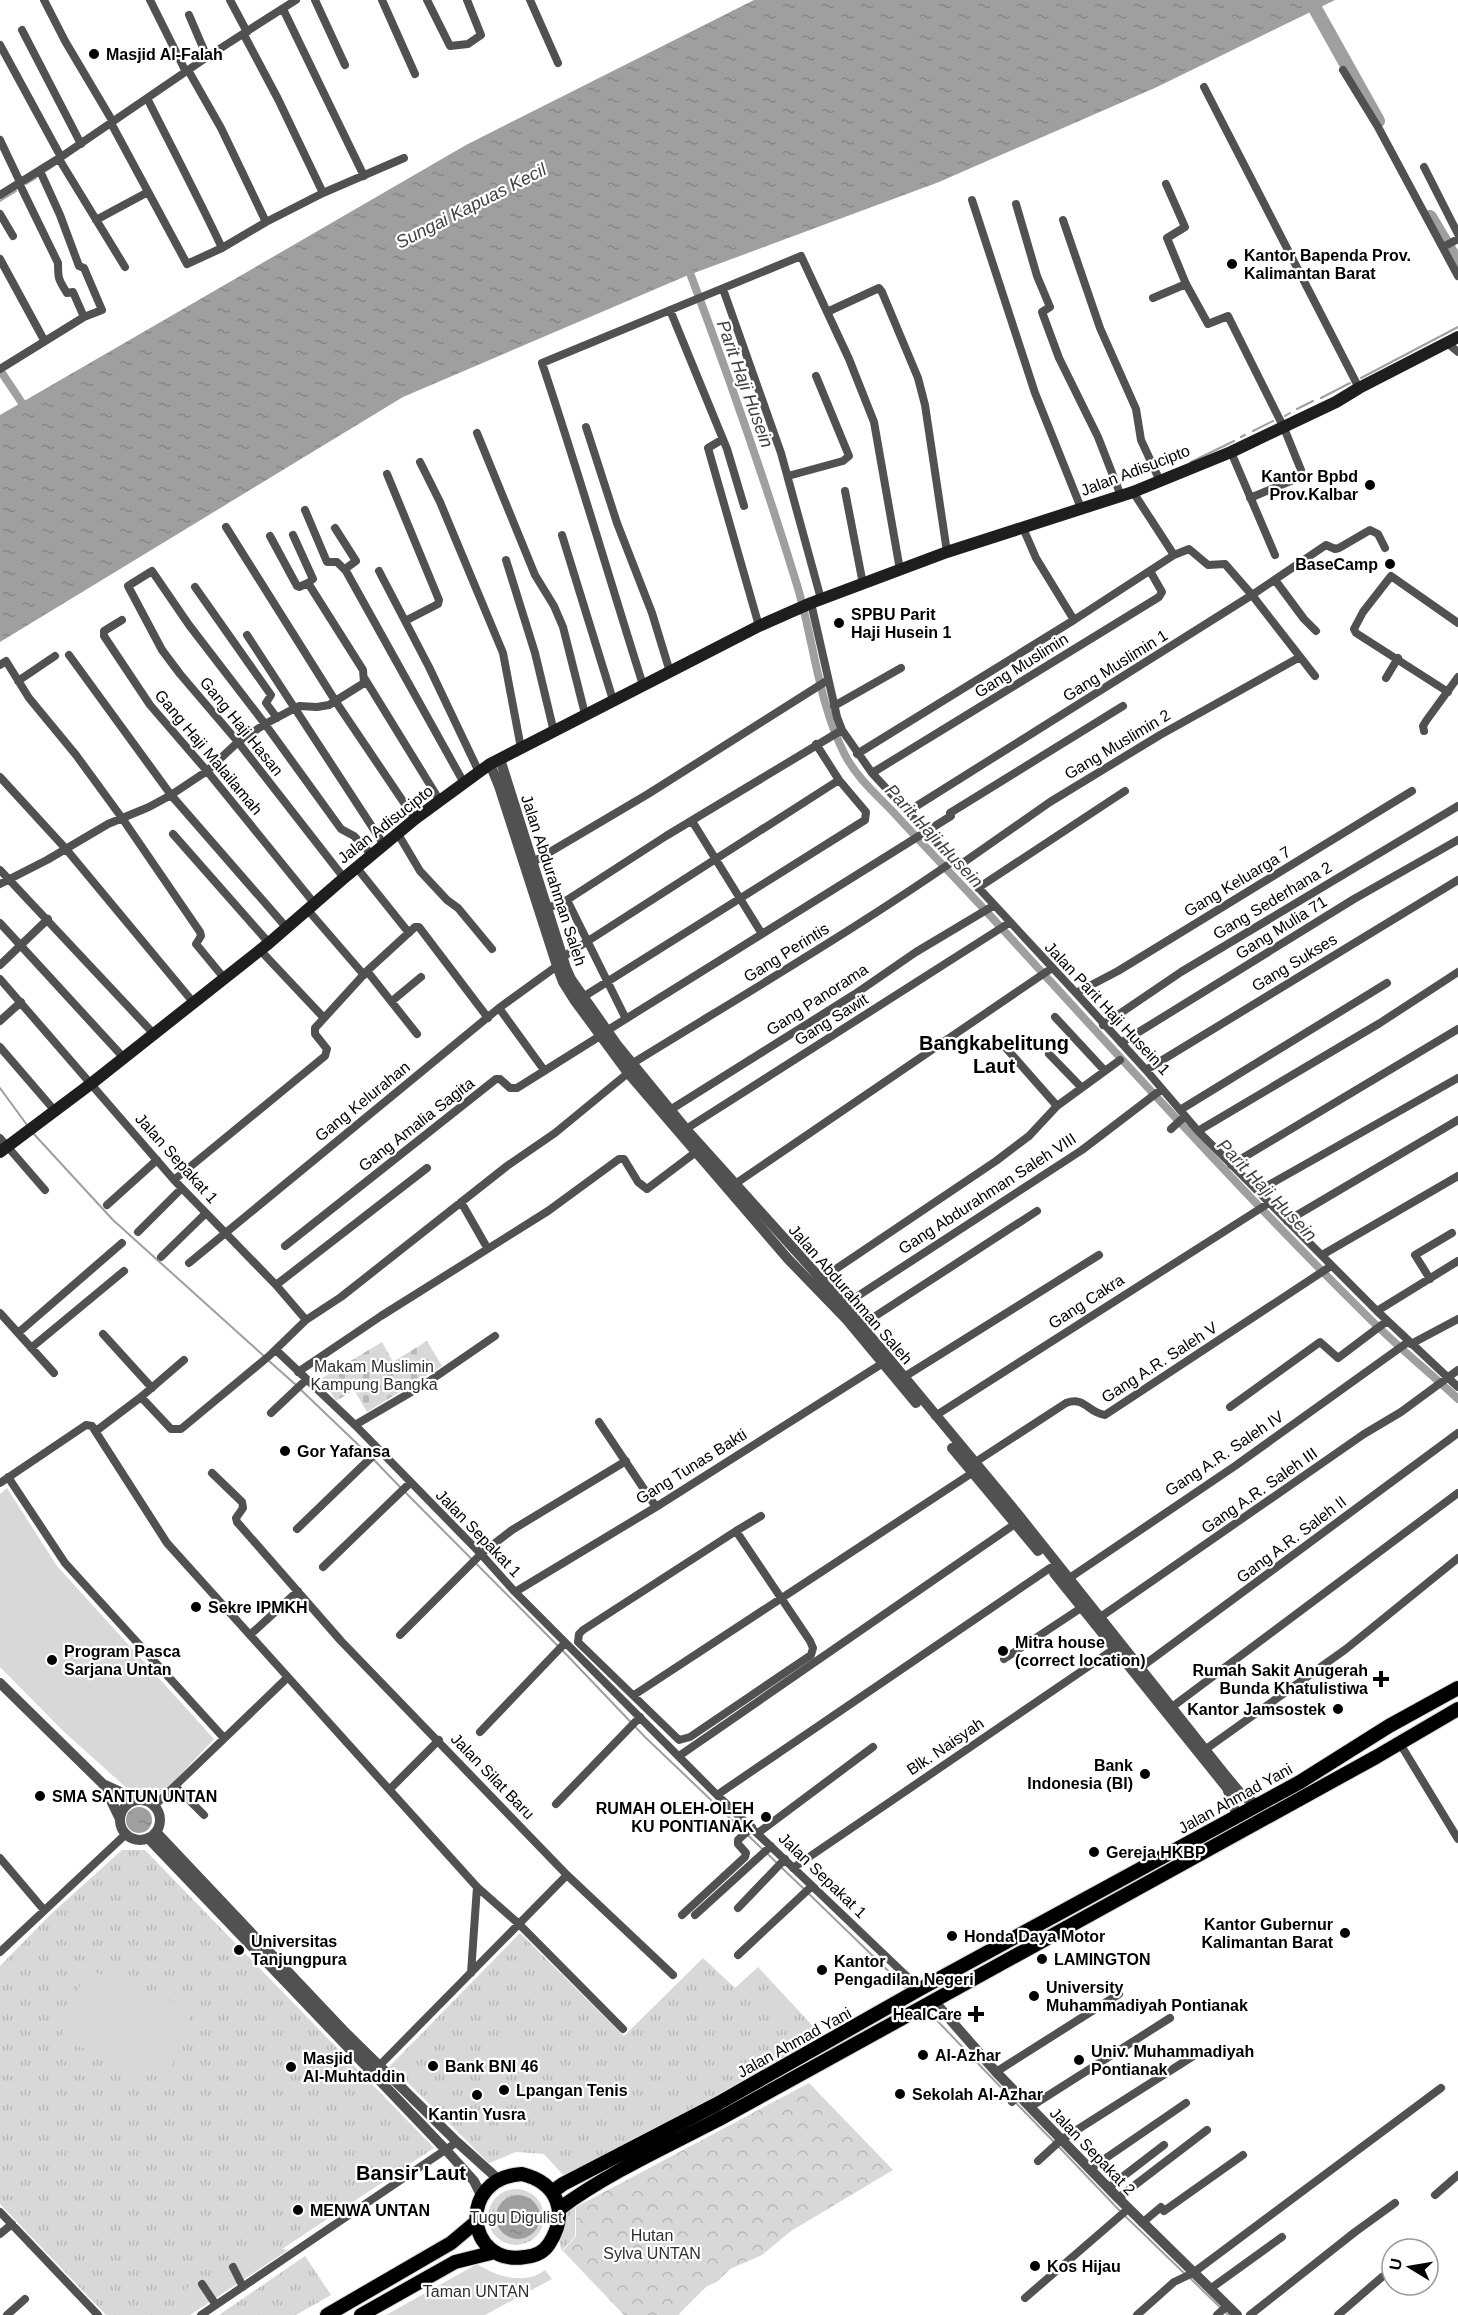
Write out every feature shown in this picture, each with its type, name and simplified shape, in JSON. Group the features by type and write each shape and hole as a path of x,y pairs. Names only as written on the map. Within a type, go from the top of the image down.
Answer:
{"highway":[{"name":"Jalan Ahmad Yani","path":"552,2192 563,2184 717,2104 915,1992 1300,1782 1389,1726 1458,1688"},
{"path":"1444,1696 1456,1710"},
{"name":"Jalan Ahmad Yani","path":"559,2209 575,2197 627,2167 932,2002 1456,1710"},
{"path":"977,1959 985,1972"},
{"path":"522,2174 538,2180 552,2192 559,2209 558,2227 545,2250 530,2256 506,2257 495,2252 482,2239 476,2222 476,2208 481,2195 498,2179 522,2174"},
{"path":"327,2315 451,2243 476,2222"},
{"path":"361,2315 455,2262 495,2252"}],"main road":[{"name":"Jalan Adisucipto","path":"2,1145 23,1135 55,1112 264,947 416,819 495,762 759,626 814,602 947,552 1127,494 1231,453 1284,428 1452,340"}],"street":[{"path":"44,0 187,264 222,248 323,193 404,158"},
{"path":"150,0 187,71 221,128 266,222"},
{"path":"230,0 323,193"},
{"path":"0,195 60,158 207,57 296,0"},
{"path":"315,0 345,66"},
{"path":"382,0 415,74"},
{"path":"427,0 450,46 468,44 482,35 466,0"},
{"path":"530,0 558,63"},
{"path":"283,9 364,176"},
{"path":"189,15 207,57"},
{"path":"22,30 81,144"},
{"path":"0,45 60,158 125,267"},
{"path":"1343,70 1378,127 1458,276"},
{"path":"1204,87 1359,388"},
{"path":"147,98 197,192 222,248"},
{"path":"0,141 58,263 58,279 67,293 73,292 84,317"},
{"path":"1424,168 1457,238 1443,247"},
{"path":"2,368 44,340 84,317 102,310 84,268 79,266 40,171"},
{"path":"1166,184 1185,227 1167,238 1186,284 1208,324 1227,316 1284,428 1301,475 1250,498"},
{"path":"96,220 148,192"},
{"path":"972,200 1035,393 1082,508"},
{"path":"1016,204 1050,307 1042,312 1049,332 1127,494 1174,555"},
{"path":"0,214 13,236"},
{"path":"1063,220 1100,328 1136,409 1141,440 1160,481"},
{"path":"643,685 542,363 801,256 849,359 874,422 900,570"},
{"path":"0,259 44,340"},
{"path":"1153,298 1186,284"},
{"path":"827,312 879,288 882,292 918,378 925,405 947,552"},
{"name":"Jalan Parit Haji Husein 1","path":"723,289 788,476 814,602 822,684 834,706 840,731 922,833 978,888 987,910 1006,925 1076,993 1121,1043 1126,1056 1146,1070 1159,1092 1258,1191 1266,1204 1322,1255 1329,1268 1377,1311 1385,1322 1445,1378 1458,1387"},
{"path":"670,310 723,439 744,506"},
{"path":"1452,340 1458,352"},
{"path":"788,476 843,461 849,456 816,376"},
{"path":"585,427 617,523 649,604 670,672"},
{"path":"477,433 535,575 558,615 585,714"},
{"path":"723,439 708,448 759,626"},
{"path":"1231,453 1275,555"},
{"path":"420,462 440,502 503,653 521,748"},
{"path":"387,474 439,600 438,603 405,621"},
{"path":"845,491 863,584"},
{"path":"305,510 327,562 337,562 345,570 464,783"},
{"path":"226,527 337,703 416,819"},
{"path":"335,528 356,561 345,570"},
{"path":"1023,528 1036,558 1074,620"},
{"name":"Gang Muslimin 1","path":"907,813 1252,595 1326,545 1335,549 1339,548 1370,531 1378,534 1385,548"},
{"path":"562,535 613,700"},
{"path":"270,536 297,586 313,579 293,536"},
{"path":"857,754 1074,620 1174,555 1189,549 1208,565 1225,564 1252,595 1314,676"},
{"path":"506,560 535,652 554,732"},
{"name":"Gang Haji Hasan","path":"266,724 189,625 152,571 128,586 162,650 180,675 238,742 344,878"},
{"path":"379,571 479,772"},
{"name":"Gang Muslimin","path":"872,773 1159,597 1162,592 1150,571"},
{"path":"1448,692 1356,633 1354,629 1363,612 1391,576 1458,624"},
{"path":"1275,580 1304,619 1316,631"},
{"path":"308,583 363,670 365,679 440,801"},
{"path":"195,587 271,695 266,703 277,718"},
{"name":"Gang Haji Malailamah","path":"122,620 104,631 105,638 150,705 207,771 310,906 365,973 392,1001 417,1034"},
{"path":"247,635 384,845"},
{"path":"69,655 171,795 286,927"},
{"path":"18,681 54,657"},
{"name":"Gang Muslimin 2","path":"954,864 1160,735 1300,657"},
{"path":"1386,678 1398,658"},
{"path":"3,663 45,719 76,755 122,818 200,932 201,936 196,945 224,978"},
{"path":"834,706 901,668"},
{"path":"1425,731 1423,726 1426,721 1458,677"},
{"path":"4,881 108,824 171,795 207,771 238,742 266,724 301,705 325,707 337,703 365,679"},
{"path":"533,862 648,794 822,684"},
{"name":"Gang Amalia Sagita","path":"285,1246 496,1079 500,1079 510,1088 517,1088 1123,706"},
{"path":"266,724 341,829 354,836 372,855"},
{"path":"548,908 567,900 840,731"},
{"path":"583,997 865,820 866,812 839,780 816,744"},
{"name":"Jalan Abdurahman Saleh","path":"495,762 560,962 604,1033"},
{"path":"0,777 66,849 193,1002"},
{"name":"Gang Kelurahan","path":"189,1263 499,1008 560,962 715,858 839,780"},
{"path":"978,888 1125,791"},
{"name":"Gang Keluarga 7","path":"1076,993 1118,971 1413,791"},
{"name":"Gang Sederhana 2","path":"1103,1025 1181,972 1458,806"},
{"path":"692,821 762,934"},
{"name":"Jalan Abdurahman Saleh","path":"516,826 533,862 539,888 548,908 563,982 696,1152 788,1259 858,1327 904,1377 1015,1524 1068,1579 1172,1707 1227,1788 1238,1816"},
{"path":"173,834 324,1018"},
{"path":"398,834 420,871 447,900 458,908 492,949"},
{"name":"Gang Mulia 71","path":"1121,1043 1370,890 1458,840"},
{"name":"Gang Perintis","path":"306,1320 341,1297 507,1166 555,1133 630,1068 954,864"},
{"path":"357,868 409,933"},
{"path":"0,870 4,881 48,919 153,1033"},
{"name":"Gang Sukses","path":"1146,1070 1458,880"},
{"path":"567,900 626,1019"},
{"name":"Gang Panorama","path":"670,1110 855,994 916,952 987,910"},
{"path":"0,965 48,919"},
{"path":"0,923 123,1057"},
{"name":"Gang Sawit","path":"686,1129 1006,925"},
{"path":"174,1180 325,1056 327,1049 314,1032 315,1028 365,973 416,927 419,927 488,1018"},
{"path":"735,1184 1052,968"},
{"path":"1198,1131 1380,1023 1458,972"},
{"path":"392,1001 421,977"},
{"name":"Jalan Sepakat 1","path":"0,979 174,1180 276,1285 306,1320"},
{"path":"1171,1129 1182,1113 1387,983"},
{"path":"0,1021 21,1002"},
{"path":"499,1008 544,1070"},
{"path":"1055,1017 1105,1071"},
{"path":"1231,1165 1458,1029"},
{"path":"0,1047 55,1112"},
{"path":"1006,1048 1058,1106"},
{"path":"1049,1054 1082,1088"},
{"path":"821,1279 996,1161 1029,1136 1058,1106 1126,1056"},
{"path":"1258,1191 1458,1078"},
{"name":"Jalan Abdurahman Saleh","path":"641,1081 670,1110 844,1305 883,1363 1044,1554 1050,1568 1114,1649 1242,1795 1257,1805"},
{"name":"Gang Abdurahman Saleh VIII","path":"844,1305 1082,1150 1159,1092"},
{"path":"1287,1221 1458,1120"},
{"path":"2,1145 45,1190"},
{"path":"298,1372 381,1316 548,1211 619,1159 624,1159 638,1182 647,1189 696,1152"},
{"path":"107,1205 157,1160"},
{"path":"276,1285 428,1168"},
{"path":"1322,1255 1458,1176"},
{"path":"138,1232 182,1188"},
{"path":"461,1202 485,1244"},
{"name":"Gang Cakra","path":"935,1416 1266,1204"},
{"path":"858,1327 1037,1211"},
{"path":"160,1257 206,1213"},
{"path":"1430,1279 1414,1255 1452,1233"},
{"path":"18,1333 122,1243"},
{"path":"904,1377 1099,1255"},
{"path":"1377,1311 1458,1261"},
{"name":"Gang A.R. Saleh V","path":"973,1468 1070,1401 1080,1402 1099,1414 1105,1415 1329,1268"},
{"path":"31,1348 124,1271"},
{"path":"0,1313 54,1373"},
{"name":"Gang A.R. Saleh IV","path":"1068,1579 1235,1466 1396,1350 1458,1319"},
{"path":"141,1397 171,1429 181,1429 269,1356 306,1320"},
{"path":"1230,1407 1320,1342 1338,1358 1385,1322"},
{"path":"103,1334 152,1388"},
{"path":"355,1425 425,1384 495,1336"},
{"name":"Jalan Sepakat 1","path":"269,1356 298,1372 304,1383 355,1425 373,1455 408,1485 476,1560 514,1592 561,1648 679,1756 766,1851 780,1865 793,1868 810,1888 915,1992"},
{"path":"96,1431 184,1360"},
{"name":"Gang Tunas Bakti","path":"514,1592 656,1507 883,1363"},
{"name":"Gang A.R. Saleh III","path":"1099,1618 1364,1434 1401,1412 1458,1370"},
{"path":"271,1413 304,1383"},
{"path":"599,1422 656,1507"},
{"path":"224,1738 65,1563 4,1480 86,1425 90,1425 96,1431 167,1543 477,1887 519,1924 623,2029"},
{"name":"Gang A.R. Saleh II","path":"1140,1668 1458,1433"},
{"path":"297,1529 373,1455"},
{"path":"400,1635 476,1560 512,1530 626,1461"},
{"path":"634,1695 782,1599 973,1468"},
{"name":"Jalan Silat Baru","path":"213,1473 242,1502 243,1508 236,1518 237,1522 341,1641 567,1875 673,1975"},
{"path":"323,1567 408,1485"},
{"path":"1172,1707 1458,1493"},
{"path":"736,1531 813,1648 811,1655 682,1741 676,1739 579,1642 579,1634 736,1531 761,1516"},
{"path":"679,1756 1015,1524"},
{"path":"1208,1757 1458,1558"},
{"path":"717,1795 1050,1568"},
{"path":"250,1635 298,1591"},
{"path":"1004,1659 1081,1608"},
{"path":"480,1732 561,1648"},
{"name":"Blk. Naisyah","path":"793,1868 1114,1649"},
{"path":"154,1806 287,1677"},
{"path":"0,1683 103,1784 120,1819 122,1830 136,1840 152,1835"},
{"path":"556,1804 638,1720"},
{"path":"390,1789 439,1740"},
{"path":"1400,1742 1458,1839"},
{"path":"682,1915 745,1857 746,1853 738,1842 873,1748"},
{"path":"103,1784 138,1800 147,1801 154,1806 159,1815 152,1835"},
{"path":"174,1786 204,1815"},
{"path":"120,1819 125,1806 138,1800"},
{"path":"0,1952 126,1834"},
{"path":"152,1835 341,2034 372,2073 474,2181 481,2195"},
{"path":"695,1915 766,1851"},
{"path":"0,1858 44,1910"},
{"path":"738,1908 780,1865"},
{"path":"372,2073 567,1875"},
{"path":"471,1973 477,1887"},
{"path":"738,1955 810,1888"},
{"path":"996,2072 1119,1994"},
{"name":"Jalan Sepakat 2","path":"932,2002 996,2072 1016,2098 1030,2107 1054,2142 1090,2169 1142,2223 1186,2276 1210,2289 1222,2310 1237,2315"},
{"path":"1030,2107 1170,2018"},
{"path":"341,2034 380,2065 456,2142 498,2179"},
{"path":"1038,2161 1054,2142 1198,2053"},
{"path":"1137,2315 1186,2276 1441,2088"},
{"path":"1090,2169 1186,2103"},
{"path":"1118,2199 1207,2130"},
{"path":"201,2315 456,2142"},
{"path":"1108,2188 1164,2145"},
{"path":"1142,2223 1161,2207 1164,2211 1244,2155"},
{"path":"1435,2195 1458,2175"},
{"path":"1250,2315 1354,2232 1395,2203"},
{"path":"1025,2298 1127,2210"},
{"path":"0,2212 98,2315"},
{"path":"0,2234 12,2223"},
{"path":"1210,2289 1282,2237"},
{"path":"233,2267 243,2288"},
{"path":"1338,2315 1380,2279"},
{"path":"202,2284 216,2306"},
{"path":"7,2315 25,2299"}],"green space":[{"name":"Makam Muslimin Kampung Bangka","path":"427,1341 442,1366 367,1412 354,1390 336,1401 322,1378 382,1342 393,1362"},
{"path":"7,1488 57,1566 214,1739 167,1789 152,1797 131,1792 62,1730 0,1667 0,1494"},
{"path":"122,1850 145,1850 434,2148 183,2315 106,2315 0,2204 0,1966 52,1913"},
{"path":"520,1933 624,2036 703,1958 735,1988 758,1967 823,2037 566,2178 544,2154 516,2152 489,2163 397,2072 386,2070"},
{"path":"86,1969 193,2009 167,2080 60,2039"},
{"path":"772,1985 796,2010 781,2026 756,2000"},
{"path":"497,2039 536,2050 531,2068 491,2057"},
{"name":"Lpangan Tenis","path":"487,2075 527,2086 522,2104 482,2093"},
{"name":"Hutan Sylva UNTAN","path":"809,2083 893,2170 791,2231 762,2255 730,2269 717,2282 707,2286 678,2315 624,2315 563,2251 576,2236 576,2207"},
{"name":"Tugu Digulist","path":"511,2189 521,2189 536,2197 542,2206 544,2217 542,2228 536,2237 521,2245 511,2245 500,2240 493,2233 488,2222 488,2212 493,2201 500,2194"},
{"path":"572,2204 575,2207 575,2236 562,2251 559,2232 565,2214"},
{"path":"259,2245 288,2250 190,2315 171,2315 177,2293 193,2285 198,2287 239,2264 236,2259"},
{"path":"305,2256 331,2295 296,2315 219,2315"},
{"name":"Taman UNTAN","path":"477,2264 510,2278 528,2278 545,2270 552,2279 485,2315 386,2315"}],"water":[{"name":"Sungai Kapuas Kecil","path":"754,0 1335,0 1157,87 939,182 686,276 403,397 0,642 0,415 466,145"},
{"path":"139,1807 148,1811 152,1820 148,1829 139,1833 130,1829 126,1820 130,1811"},
{"name":"Tugu Digulist","path":"518,2195 534,2201 540,2217 534,2233 518,2239 502,2233 496,2217 502,2201"}],"waterway":[{"path":"1316,10 1378,121"},
{"path":"46,171 55,165"},
{"path":"26,184 36,178"},
{"path":"0,201 16,191"},
{"path":"1430,217 1458,264"},
{"name":"Parit Haji Husein","path":"687,265 772,504 803,606 828,714 845,755 855,771 984,908 1180,1123 1321,1270 1458,1399"},
{"path":"1361,378 1458,327"},
{"path":"0,370 26,409"},
{"path":"1321,398 1350,383"},
{"path":"1297,409 1313,401"},
{"path":"1285,416 1290,413"},
{"path":"1253,431 1273,421"},
{"path":"1241,437 1245,435"},
{"path":"1191,462 1234,441"},
{"path":"0,1088 27,1125"},
{"path":"32,1132 113,1220 265,1357"},
{"path":"269,1361 296,1385"},
{"path":"300,1389 370,1456"},
{"path":"374,1460 401,1488"},
{"path":"405,1492 558,1646"},
{"path":"562,1650 645,1737 777,1863"},
{"path":"781,1867 805,1890"},
{"path":"809,1894 908,1990"},
{"path":"927,2010 1012,2099"},
{"path":"1016,2103 1054,2142"},
{"path":"1058,2146 1120,2211"},
{"path":"1124,2215 1185,2274"},
{"path":"1189,2277 1228,2315"}],"place":[{"name":"Masjid Al-Falah","path":"94,54"},
{"name":"Kantor Bapenda Prov. Kalimantan Barat","path":"1232,264"},
{"name":"Kantor Bpbd Prov.Kalbar","path":"1370,485"},
{"name":"BaseCamp","path":"1390,564"},
{"name":"SPBU Parit Haji Husein 1","path":"839,623"},
{"name":"Gor Yafansa","path":"285,1451"},
{"name":"Sekre IPMKH","path":"196,1607"},
{"name":"Mitra house (correct location)","path":"1003,1651"},
{"name":"Program Pasca Sarjana Untan","path":"52,1660"},
{"name":"Rumah Sakit Anugerah Bunda Khatulistiwa","path":"1381,1679"},
{"name":"Kantor Jamsostek","path":"1338,1709"},
{"name":"Bank Indonesia (BI)","path":"1145,1774"},
{"name":"SMA SANTUN UNTAN","path":"40,1796"},
{"name":"RUMAH OLEH-OLEH KU PONTIANAK","path":"766,1817"},
{"name":"Gereja HKBP","path":"1094,1852"},
{"name":"Kantor Gubernur Kalimantan Barat","path":"1345,1933"},
{"name":"Honda Daya Motor","path":"952,1936"},
{"name":"Universitas Tanjungpura","path":"239,1950"},
{"name":"LAMINGTON","path":"1042,1959"},
{"name":"Kantor Pengadilan Negeri","path":"822,1970"},
{"name":"University Muhammadiyah Pontianak","path":"1034,1996"},
{"name":"HealCare","path":"976,2014"},
{"name":"Al-Azhar","path":"923,2055"},
{"name":"Univ. Muhammadiyah Pontianak","path":"1079,2060"},
{"name":"Bank BNI 46","path":"433,2066"},
{"name":"Masjid Al-Muhtaddin","path":"291,2067"},
{"name":"Lpangan Tenis","path":"504,2090"},
{"name":"Sekolah Al-Azhar","path":"900,2094"},
{"name":"Kantin Yusra","path":"477,2095"},
{"name":"MENWA UNTAN","path":"298,2210"},
{"name":"Kos Hijau","path":"1035,2266"}],"district":[{"name":"Bangkabelitung Laut","path":"994,1054"},
{"name":"Bansir Laut","path":"411,2173"}]}
